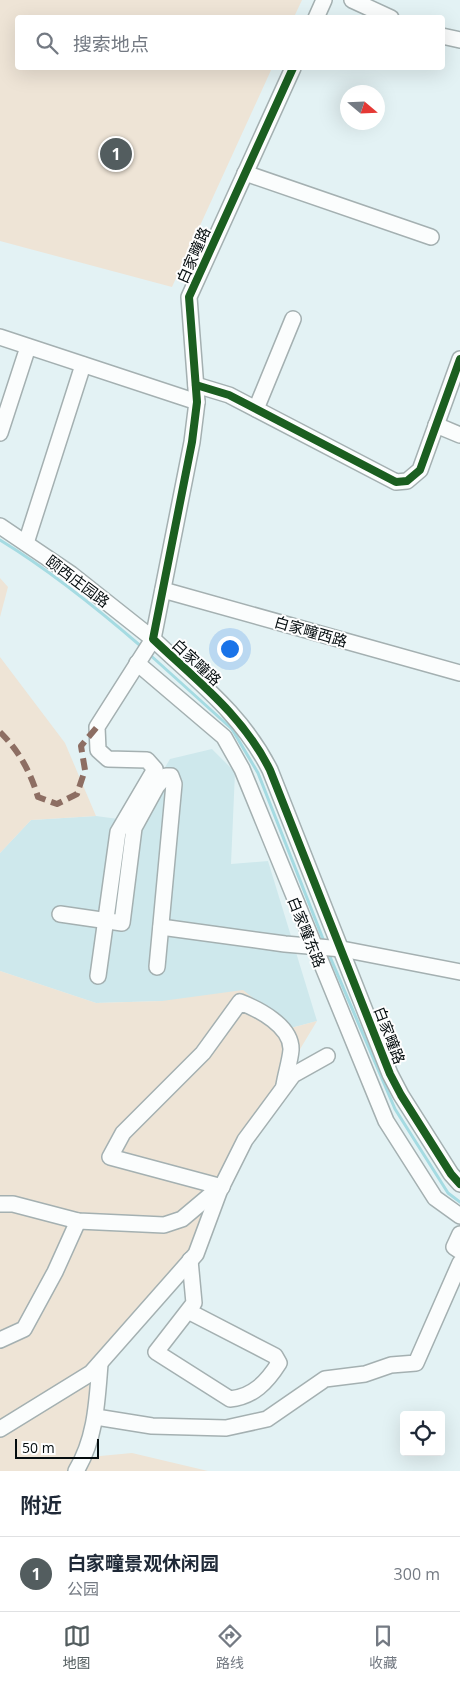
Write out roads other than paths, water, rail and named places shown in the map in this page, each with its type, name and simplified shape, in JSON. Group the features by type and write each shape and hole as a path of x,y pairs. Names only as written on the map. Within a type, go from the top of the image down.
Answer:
{"street":[{"path":"317,15 324,0"},
{"path":"352,0 384,15"},
{"path":"445,37 460,40"},
{"name":"白家疃路","path":"292,70 189,297 197,402 192,442 163,590 145,651 237,718 257,744 270,770 327,947 401,1095 450,1174 460,1184"},
{"path":"246,173 431,237"},
{"path":"256,409 293,318"},
{"path":"0,338 197,402"},
{"path":"0,433 28,346"},
{"path":"196,385 229,395 396,482 407,481 420,470 460,359"},
{"path":"26,543 82,365"},
{"path":"436,425 460,435"},
{"name":"颐西庄园路","path":"0,526 71,574 145,651"},
{"name":"白家疃西路","path":"163,590 460,673"},
{"path":"98,976 104,920 118,832 155,768 147,760 108,759 98,750 97,726 145,651"},
{"name":"白家疃东路","path":"145,651 224,737 242,769 327,947 386,1121 435,1198 460,1216"},
{"path":"60,914 122,923 134,828 157,786 166,776 171,776 174,784 157,967"},
{"path":"161,927 327,947 460,972"},
{"path":"222,1186 110,1157 123,1133 203,1053 240,1002 253,1007 285,1030 291,1048 283,1088"},
{"path":"0,1430 91,1373 196,1254 222,1186 245,1140 293,1075 326,1056"},
{"path":"0,1204 13,1204 78,1221 164,1225 182,1218 222,1186"},
{"path":"0,1340 24,1329 55,1272 78,1221"},
{"path":"460,1234 454,1247 460,1251"},
{"path":"188,1311 275,1356 280,1363 268,1382 242,1398 230,1398 156,1352 194,1303 190,1260"},
{"path":"96,1417 152,1426 226,1428 267,1419 325,1380 365,1374 391,1366 416,1363 460,1263"},
{"path":"76,1471 87,1453 96,1417 100,1364"}],"waterway":[{"path":"0,540 38,564 74,591 143,648"},
{"path":"149,654 232,729 258,773 325,944"},
{"path":"328,952 395,1109 448,1193 460,1202"}],"place":[{"name":"白家疃景观休闲园","path":"116,154"}]}
